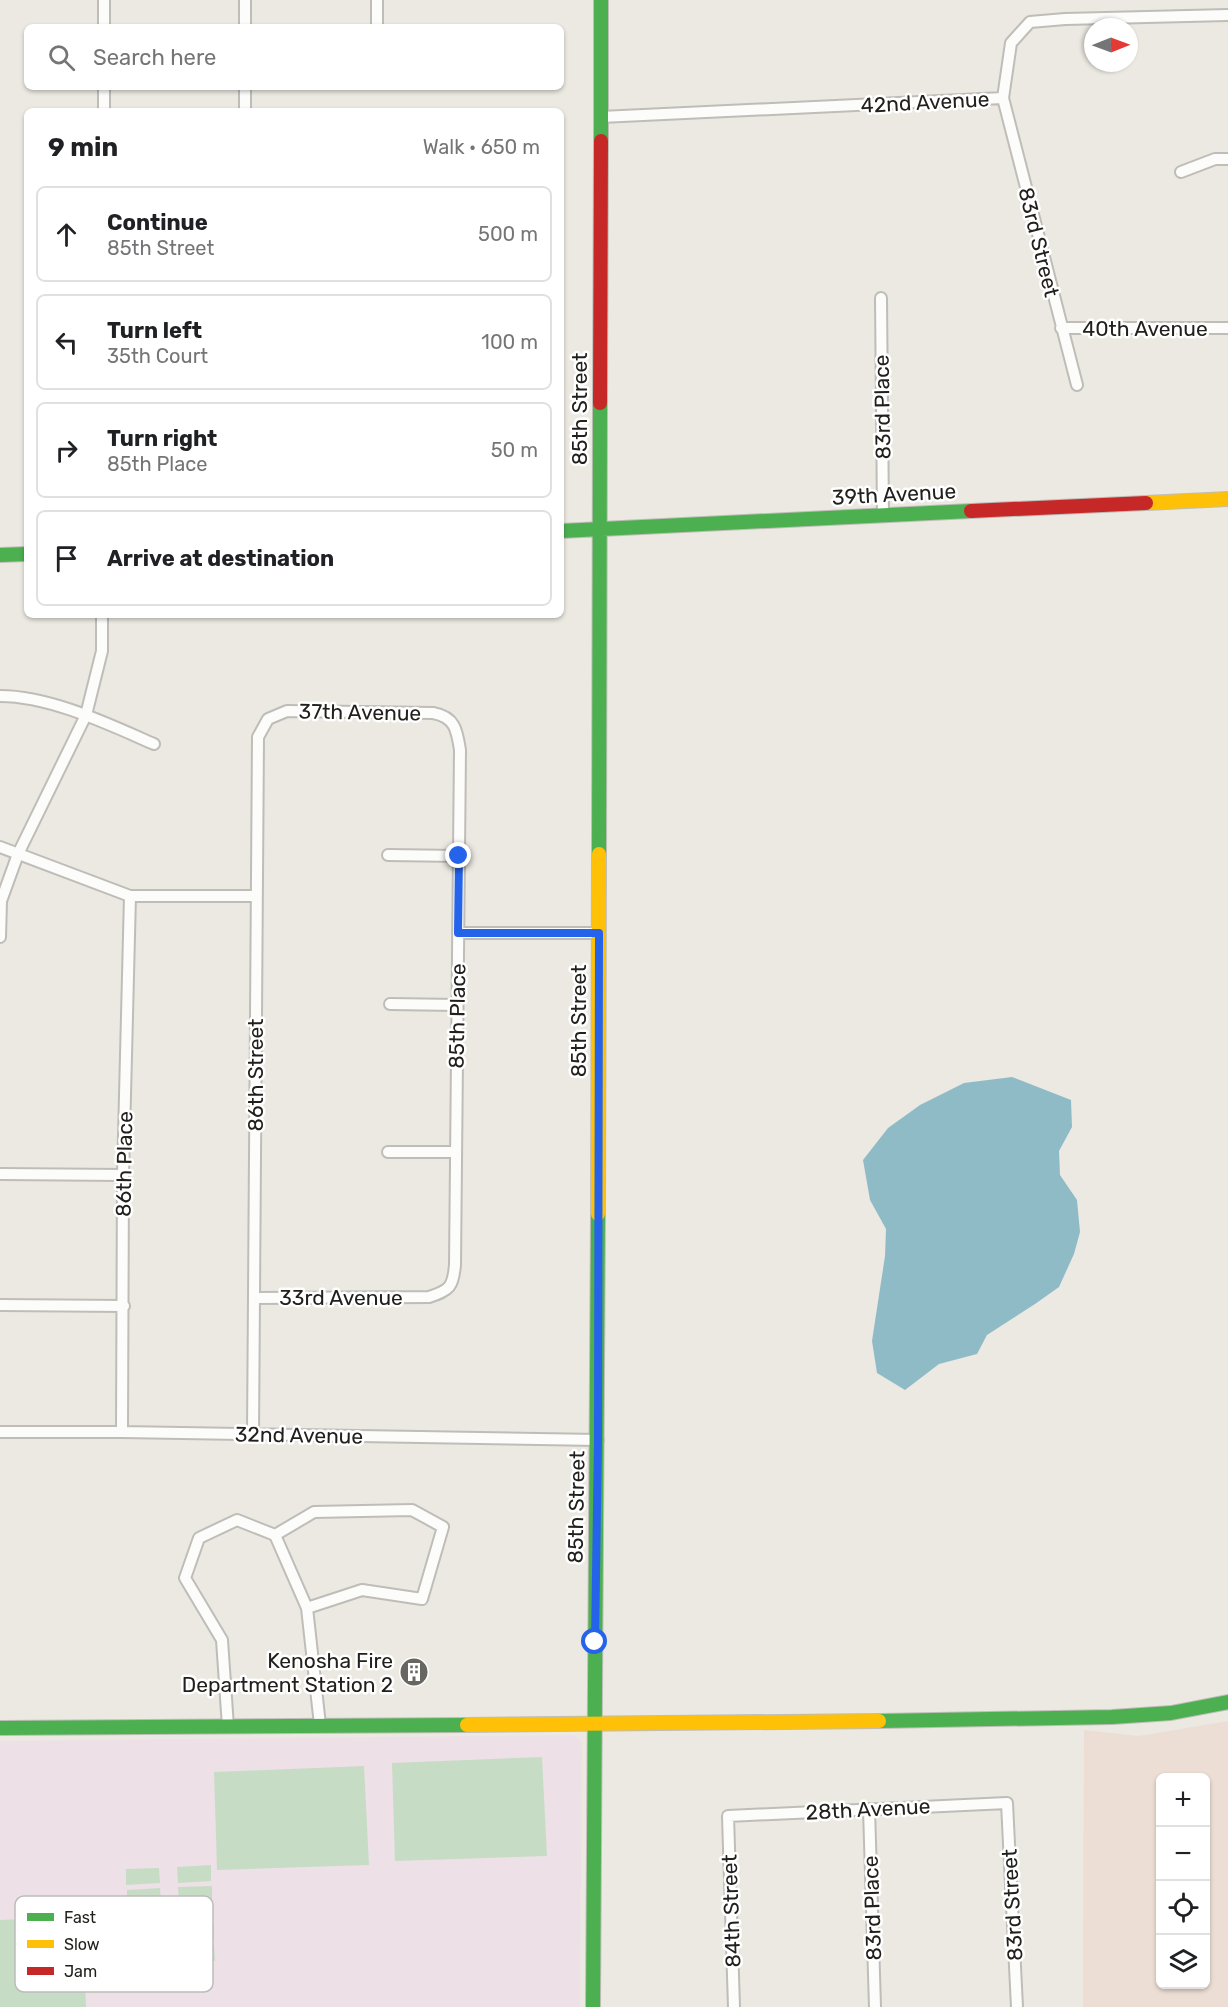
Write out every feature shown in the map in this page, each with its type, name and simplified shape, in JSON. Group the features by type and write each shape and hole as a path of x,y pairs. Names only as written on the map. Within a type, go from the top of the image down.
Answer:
{"street":[{"path":"104,0 104,24"},
{"path":"245,0 245,24"},
{"path":"376,24 377,0"},
{"name":"85th Street","path":"593,2007 598,1440 601,0"},
{"name":"42nd Avenue","path":"601,117 1003,98 1011,43 1030,22 1228,15"},
{"path":"104,90 104,108"},
{"path":"244,90 244,108"},
{"name":"83rd Street","path":"1003,98 1077,385"},
{"path":"1181,172 1215,159 1228,159"},
{"name":"83rd Place","path":"880,298 883,516"},
{"name":"40th Avenue","path":"1061,328 1228,328"},
{"name":"39th Avenue","path":"564,531 1228,499"},
{"path":"0,555 24,554"},
{"path":"0,937 1,901 18,854 86,715 102,651 102,618"},
{"path":"0,696 18,696 86,715 154,744"},
{"name":"37th Avenue","path":"268,719 287,711 433,713 443,715 452,722"},
{"name":"86th Street","path":"253,1435 255,896 258,737 268,719"},
{"name":"85th Place","path":"429,1296 444,1292 453,1282 460,750 458,734 452,722"},
{"path":"0,848 130,896 255,896"},
{"path":"388,855 459,856"},
{"name":"86th Place","path":"122,1432 123,1176 130,896"},
{"path":"458,933 599,933"},
{"path":"390,1004 457,1005"},
{"path":"388,1152 456,1152"},
{"path":"0,1174 123,1176"},
{"name":"33rd Avenue","path":"254,1298 429,1296"},
{"path":"0,1305 124,1306"},
{"name":"32nd Avenue","path":"0,1432 598,1440"},
{"path":"275,1535 314,1512 412,1510 443,1527 422,1599 362,1590 307,1608"},
{"path":"228,1727 222,1640 184,1578 199,1538 237,1520 275,1535 307,1608 320,1725"},
{"path":"0,1728 594,1725 1112,1717 1171,1713 1228,1702"},
{"name":"83rd Street","path":"1007,1803 1017,2007"},
{"name":"28th Avenue","path":"728,1816 1007,1803"},
{"name":"83rd Place","path":"869,1809 875,2007"},
{"name":"84th Street","path":"728,1816 734,2007"}],"shaded area":[{"path":"1228,1721 1228,2007 1083,2007 1084,1730 1139,1736"},
{"path":"574,1735 581,1741 582,1748 580,2007 0,2007 0,1741"}],"green space":[{"path":"542,1757 547,1856 395,1861 392,1763"},
{"path":"364,1766 369,1865 217,1870 214,1772"},
{"path":"211,1865 211,1881 178,1883 177,1867"},
{"path":"159,1868 160,1883 126,1885 126,1869"},
{"path":"212,1886 212,1896 179,1896 178,1887"},
{"path":"160,1888 160,1896 127,1896 127,1890"},
{"path":"15,1919 15,1992 85,1992 86,2007 0,2007 0,1920"},
{"path":"214,1945 215,1961 213,1961"}],"water":[{"path":"1012,1077 1071,1100 1072,1127 1059,1151 1060,1175 1077,1200 1080,1232 1074,1254 1059,1287 987,1335 977,1354 939,1364 905,1390 877,1373 872,1341 885,1256 886,1229 870,1200 863,1160 888,1128 920,1105 964,1083"}],"traffic: fast":[{"path":"601,0 601,141"},
{"path":"599,854 600,403"},
{"path":"564,531 971,511"},
{"path":"0,555 24,554"},
{"path":"593,2007 598,1214"},
{"path":"879,1721 1112,1717 1171,1713 1228,1702"},
{"path":"0,1728 467,1725"}],"traffic: slow":[{"path":"1146,503 1228,499"},
{"path":"598,1214 599,854"},
{"path":"467,1725 879,1721"}],"traffic: jam":[{"path":"600,403 601,141"},
{"path":"971,511 1146,503"}],"place":[{"name":"Kenosha Fire Department Station 2","path":"414,1672"}],"route":[{"path":"459,856 458,933 599,933 598,1440 595,1642"}]}
